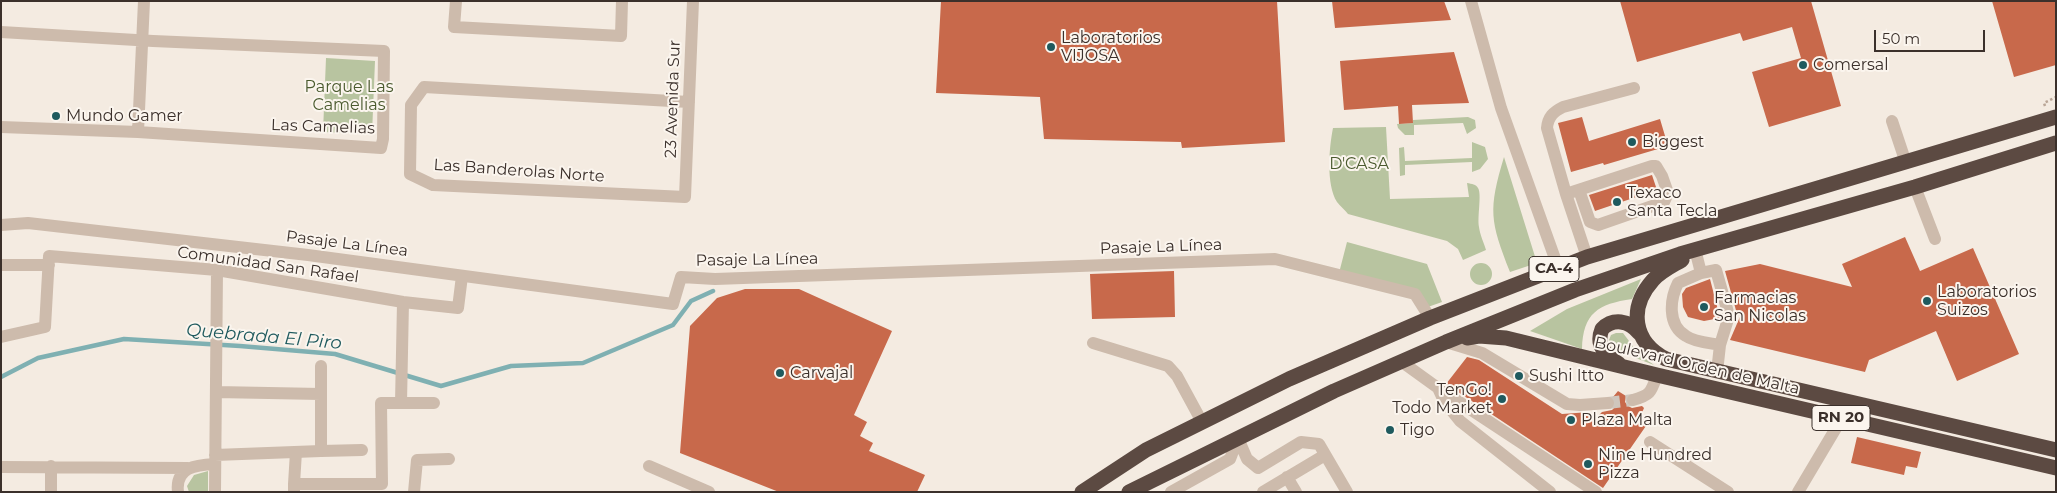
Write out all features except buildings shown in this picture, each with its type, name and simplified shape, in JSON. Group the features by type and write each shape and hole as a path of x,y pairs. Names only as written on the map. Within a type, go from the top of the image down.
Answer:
{"highway":[{"name":"CA-4","path":"1082,492 1146,450 1290,379 1430,318 1558,267 2056,118"},
{"name":"CA-4","path":"1129,492 1325,395 1446,342 1628,271 1915,187 2056,143"},
{"name":"Boulevard Orden de Malta","path":"1727,241 1696,253 1669,267 1656,277 1647,288 1640,307 1639,332 1652,350 1666,359 2056,450"},
{"path":"1627,368 1609,357 1602,350 1599,339 1600,332 1608,324 1623,322 1639,332"},
{"name":"Boulevard Orden de Malta","path":"1446,342 1480,336 1506,338 2056,468"}],"street":[{"path":"1,126 138,132 144,1"},
{"path":"456,1 454,27 620,36 622,1"},
{"name":"23 Avenida Sur","path":"685,197 693,1"},
{"path":"1471,1 1501,108 1558,267"},
{"path":"1,32 142,40"},
{"name":"Las Camelias","path":"138,132 381,148 383,139 384,51 142,40"},
{"name":"Las Banderolas Norte","path":"685,197 433,185 410,174 410,105 424,87 688,102"},
{"path":"1587,257 1566,194 1548,128 1548,120 1554,112 1563,107 1634,88"},
{"path":"1892,122 1906,163"},
{"path":"1566,194 1656,166 1668,193 1664,202 1598,225 1590,222 1579,190"},
{"path":"1915,187 1935,239"},
{"name":"Pasaje La Línea","path":"1,225 28,223 308,255 673,304 681,277 715,279 1276,259 1415,294 1430,318"},
{"path":"1696,253 1701,273"},
{"name":"Comunidad San Rafael","path":"1,265 49,265 49,256 217,270 403,302 458,308 462,276"},
{"path":"1,337 45,327 49,265"},
{"path":"216,492 217,270"},
{"path":"1717,372 1720,345 1729,316 1716,270 1701,273 1678,283 1671,300 1671,311 1678,328 1686,337 1720,345"},
{"path":"401,403 403,302"},
{"path":"1446,342 1482,353 1566,404 1608,403"},
{"path":"1093,343 1168,366 1177,376 1202,422"},
{"path":"1402,362 1438,388 1596,492"},
{"path":"321,366 321,451"},
{"path":"1633,400 1647,396 1657,375"},
{"path":"1438,388 1444,401 1460,421 1550,492"},
{"path":"216,392 321,394"},
{"path":"296,452 294,488 382,484 381,403 434,403"},
{"path":"1798,492 1842,418"},
{"path":"1238,438 1246,459 1258,468 1301,442 1319,444 1347,492"},
{"path":"1171,492 1230,459 1238,438"},
{"path":"1650,442 1728,492"},
{"path":"1,466 188,468 215,459 296,452 362,450"},
{"path":"1263,492 1325,455"},
{"path":"414,492 417,460 449,459"},
{"path":"51,466 51,492"},
{"path":"649,466 708,492"},
{"path":"178,492 177,484 179,477 188,468"},
{"path":"1287,477 1296,492"}],"path":[{"path":"2044,103 2056,97"}],"green space":[{"name":"Parque Las Camelias","path":"326,58 375,61 372,134 323,132"},
{"name":"D'CASA","path":"1468,117 1475,120 1476,128 1467,134 1463,123 1414,125 1414,135 1405,135 1398,128 1397,124 1413,123 1413,120"},
{"name":"D'CASA","path":"1386,127 1390,199 1469,197 1467,183 1475,185 1479,191 1480,200 1479,227 1486,250 1463,260 1458,249 1447,241 1348,214 1338,204 1331,186 1330,176 1330,145 1333,128"},
{"name":"D'CASA","path":"1472,142 1485,147 1488,159 1480,169 1472,172 1472,162 1405,165 1405,175 1400,176 1399,148 1404,147 1405,161 1472,158"},
{"path":"1504,157 1537,263 1510,272 1498,240 1494,215 1495,190"},
{"path":"1347,242 1427,264 1442,302 1425,308 1417,292 1339,273"},
{"path":"1481,263 1491,270 1492,274 1485,284 1481,285 1471,278 1470,274 1477,264"},
{"path":"1641,279 1632,299 1610,304 1595,312 1589,319 1585,327 1582,349 1530,331 1567,309"},
{"path":"1623,333 1638,353 1654,365 1615,350 1609,340 1611,335"},
{"path":"208,471 208,492 189,492 187,486 194,475"}],"waterway":[{"name":"Quebrada El Piro","path":"1,377 38,358 124,339 335,354 441,386 511,366 583,363 673,325 691,301 713,291"}],"tunnel":[{"path":"1608,403 1633,400"}],"place":[{"name":"Laboratorios VIJOSA","path":"1051,47"},
{"name":"Comersal","path":"1803,65"},
{"name":"Mundo Gamer","path":"56,116"},
{"name":"Biggest","path":"1632,142"},
{"name":"Texaco Santa Tecla","path":"1617,202"},
{"name":"Laboratorios Suizos","path":"1927,301"},
{"name":"Farmacias San Nicolas","path":"1704,307"},
{"name":"Carvajal","path":"780,373"},
{"name":"Sushi Itto","path":"1519,376"},
{"name":"TenGo! Todo Market","path":"1502,399"},
{"name":"Plaza Malta","path":"1571,420"},
{"name":"Tigo","path":"1390,430"},
{"name":"Nine Hundred Pizza","path":"1588,464"}]}
